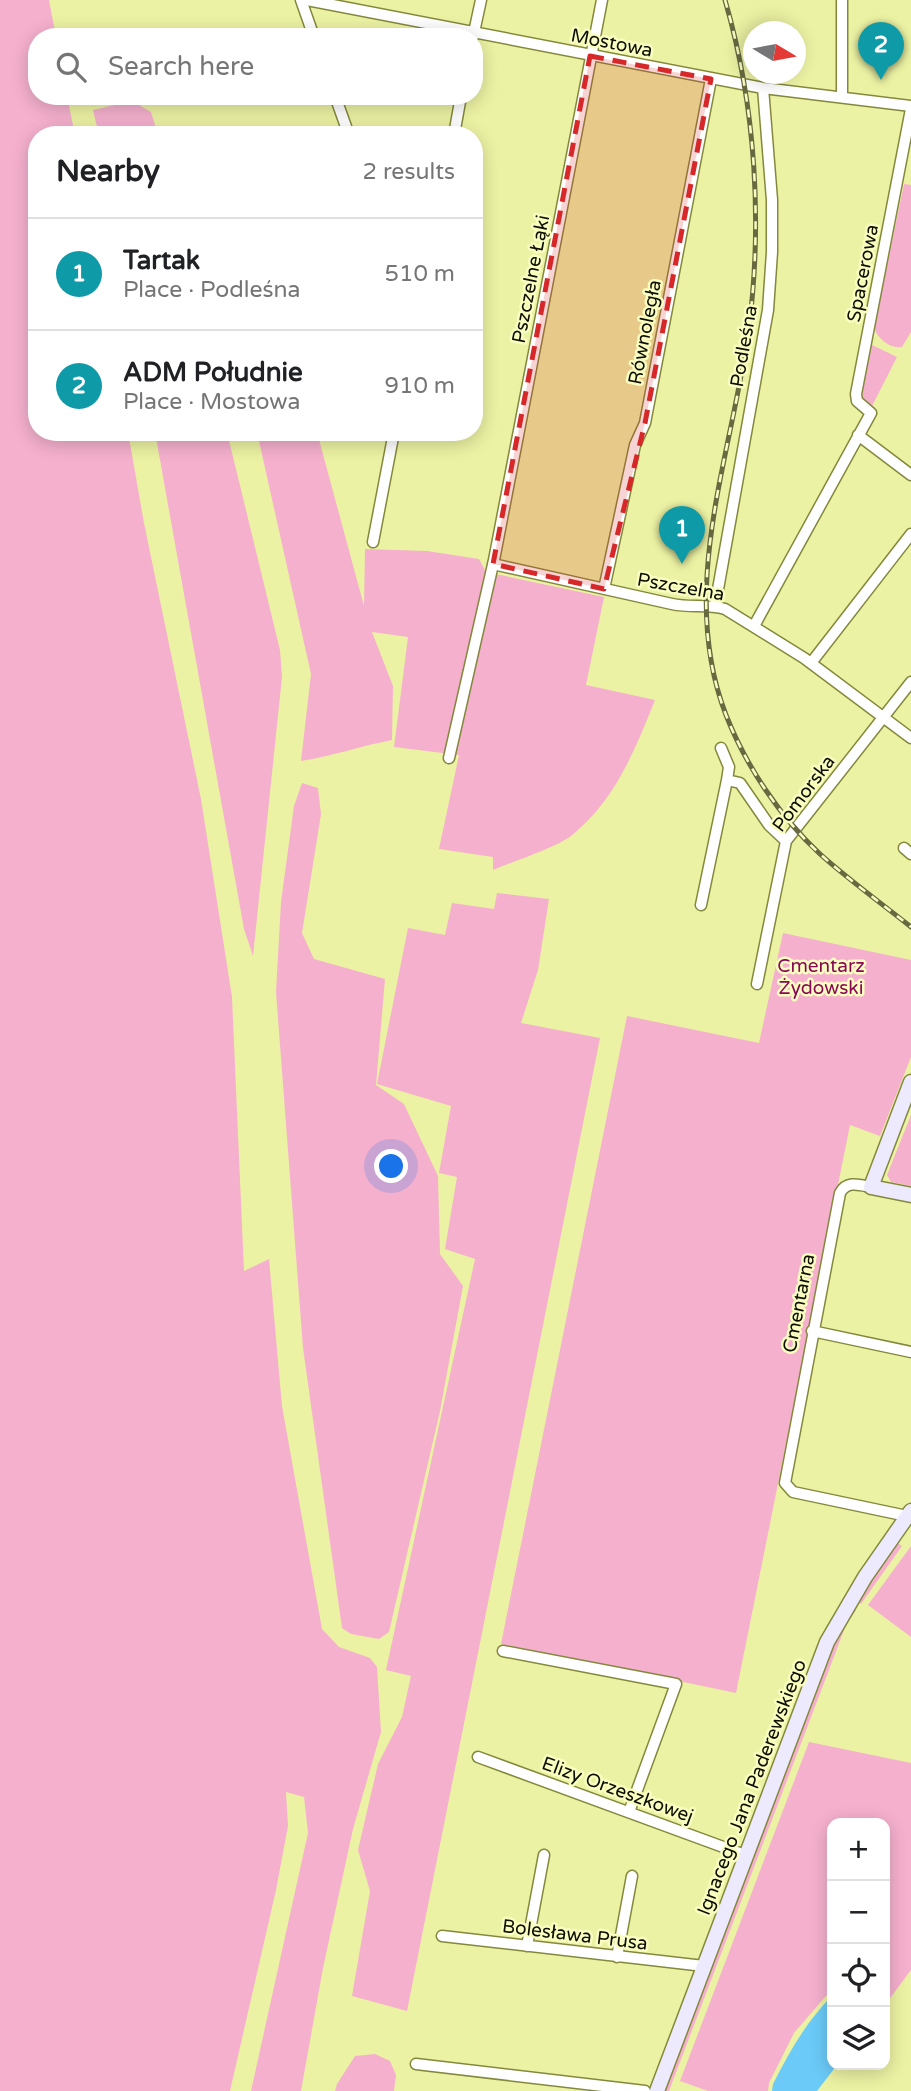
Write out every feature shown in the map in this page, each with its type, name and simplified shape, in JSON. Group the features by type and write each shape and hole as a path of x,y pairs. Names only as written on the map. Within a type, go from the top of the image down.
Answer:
{"main road":[{"path":"872,1187 911,1082"},
{"name":"Cmentarna","path":"872,1187 911,1195"},
{"name":"Ignacego Jana Paderewskiego","path":"657,2091 827,1642 865,1577 909,1514"}],"street":[{"path":"301,0 311,28"},
{"name":"Mostowa","path":"307,0 447,28"},
{"path":"475,28 481,0"},
{"name":"Pszczelne Łąki","path":"450,758 493,564 602,0"},
{"path":"842,0 842,97"},
{"name":"Mostowa","path":"483,36 763,88 911,108"},
{"name":"Równoległa","path":"604,589 635,446 645,423 711,79"},
{"name":"Podleśna","path":"715,606 768,310 772,191 763,88"},
{"path":"338,105 346,126"},
{"path":"456,126 459,105"},
{"name":"Spacerowa","path":"858,435 871,413 857,401 856,394 906,170 911,108"},
{"path":"754,626 858,435 911,475"},
{"path":"373,542 392,441"},
{"path":"811,663 911,534"},
{"name":"Pszczelna","path":"493,564 683,606 715,606 724,609 811,663 911,738"},
{"name":"Pomorska","path":"757,984 786,841 911,682"},
{"path":"701,905 729,767 721,748"},
{"path":"727,780 740,783 769,825 786,841"},
{"name":"Cmentarna","path":"872,1187 848,1185 840,1192 785,1478 787,1487 793,1492 909,1514"},
{"path":"812,1331 911,1352"},
{"path":"503,1651 676,1684 629,1812"},
{"name":"Elizy Orzeszkowej","path":"478,1757 745,1855"},
{"path":"527,1946 544,1855"},
{"path":"617,1957 632,1876"},
{"name":"Bolesława Prusa","path":"442,1936 704,1966"},
{"path":"416,2064 645,2091"}],"highlighted area":[{"path":"590,56 711,79 645,423 604,589 493,564"}],"green space":[{"path":"0,0 49,0 54,28 28,28 28,105 69,105 73,126 28,126 28,441 130,441 201,799 232,997 244,1271 269,1259 282,1406 322,1629 339,1647 370,1658 377,1667 381,1732 353,1829 323,1968 301,2091 251,2091 308,1833 304,1797 286,1792 288,1826 230,2091 0,2091"},
{"path":"115,105 139,105 151,112 155,126 97,126 93,110"},
{"path":"904,184 911,185 911,332 902,347 898,347 885,342 874,328"},
{"path":"870,344 897,357 869,412 860,396"},
{"path":"157,441 229,441 280,650 282,677 253,956 244,929"},
{"path":"259,441 319,441 364,606 365,549 427,551 479,559 486,572 604,597 586,685 655,700 622,774 600,807 586,822 564,840 493,870 493,857 439,849 459,755 394,747 408,637 372,632 393,686 392,740 301,761 311,674"},
{"path":"302,783 318,788 321,814 302,933 314,959 385,979 376,1085 404,1104 438,1176 440,1254 463,1286 440,1411 389,1632 379,1639 351,1634 342,1628 303,1348 276,992 281,902 294,806"},
{"path":"497,893 549,899 538,970 521,1023 600,1038 407,2011 352,1996 370,1891 358,1850 378,1764 402,1717 411,1676 386,1670 475,1259 445,1249 457,1177 439,1173 451,1106 377,1084 408,928 445,935 452,903 494,909"},
{"name":"Cmentarz Żydowski","path":"783,933 911,960 911,1057 880,1136 850,1125 736,1693 501,1644 627,1016 759,1043"},
{"path":"911,1115 911,1186 891,1182 887,1175"},
{"path":"897,1543 902,1546 861,1604 858,1601"},
{"path":"911,1546 911,1637 868,1605"},
{"path":"853,1608 856,1610 846,1625 669,2091 665,2091 828,1658"},
{"path":"809,1742 911,1763 911,1970 890,1998 890,1818 827,1818 827,1995 794,2033 769,2083 768,2091 708,2091 680,2081"},
{"path":"375,2054 390,2061 396,2075 394,2091 335,2091 355,2056"}],"water":[{"path":"827,2002 827,2070 833,2070 817,2091 772,2091 786,2060 814,2016"}],"railway":[{"path":"725,0 736,41 750,124 754,166 755,251 748,335 720,477 707,573 707,621 712,668 734,734 754,772 791,824 820,854 911,927"}],"place":[{"name":"ADM Południe","path":"881,80"},
{"name":"Tartak","path":"682,564"}]}
